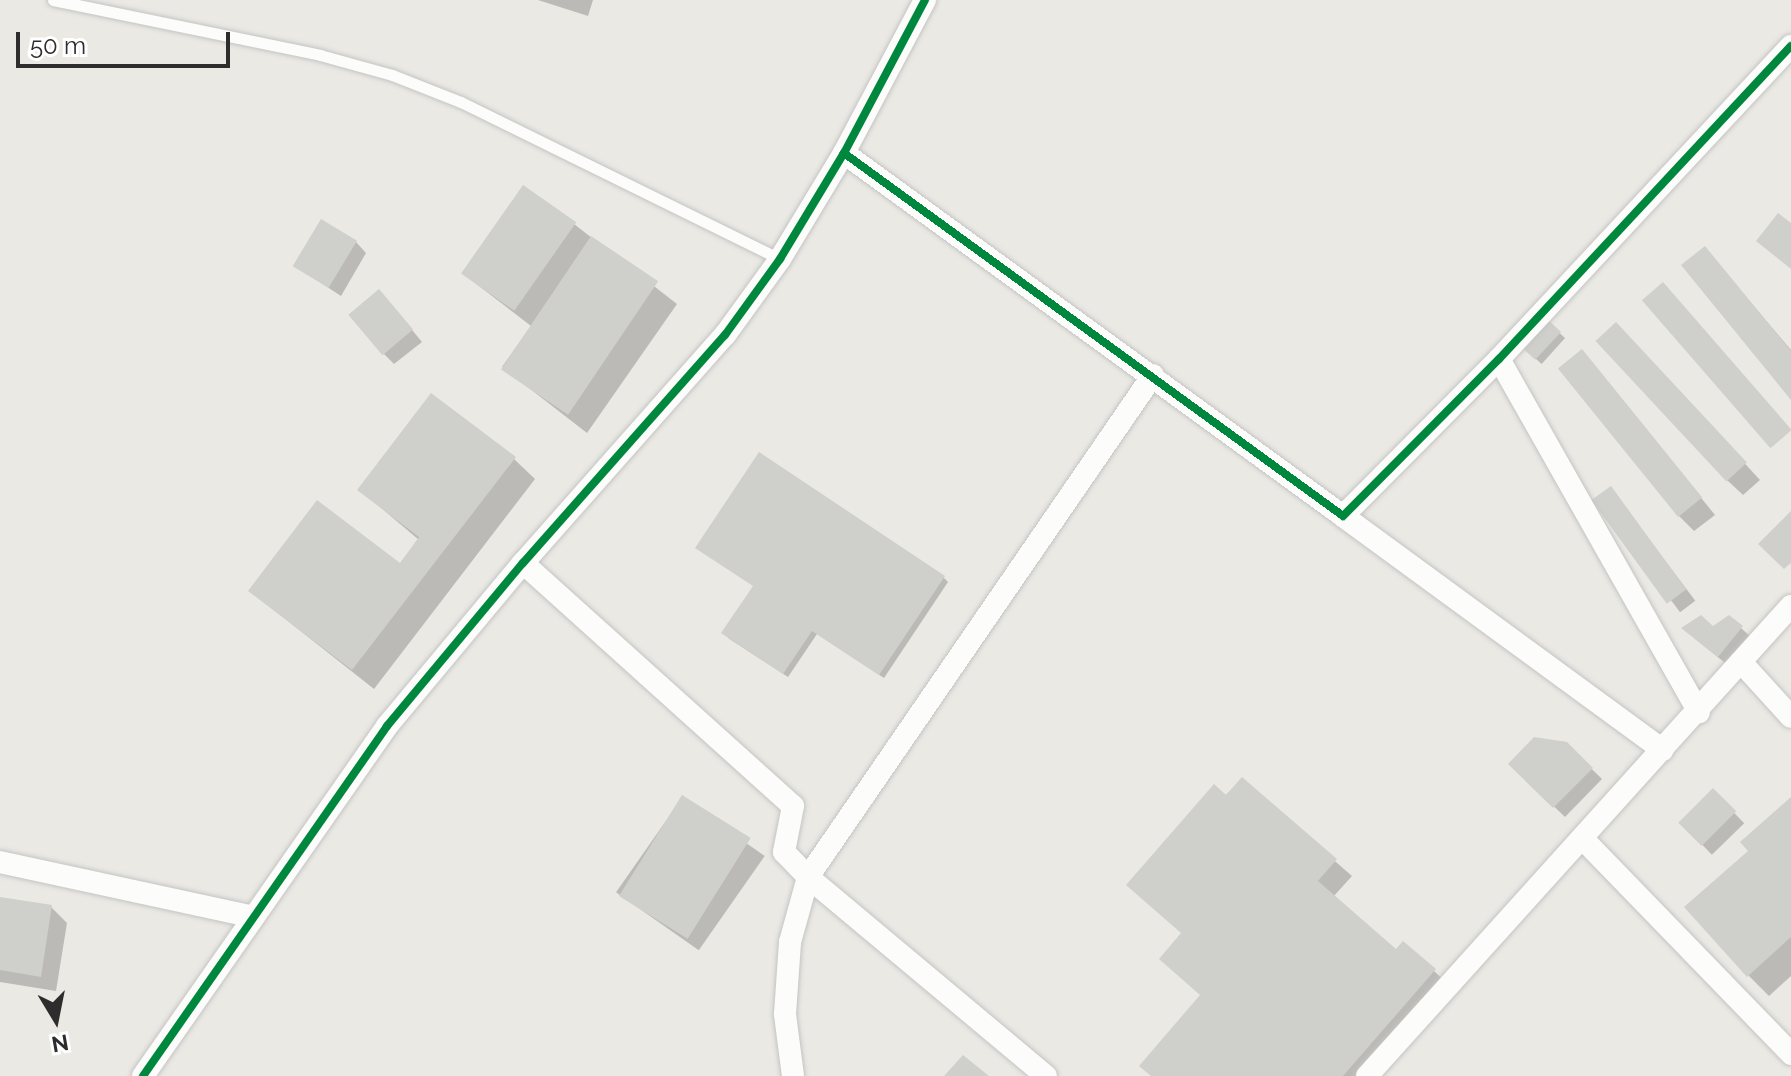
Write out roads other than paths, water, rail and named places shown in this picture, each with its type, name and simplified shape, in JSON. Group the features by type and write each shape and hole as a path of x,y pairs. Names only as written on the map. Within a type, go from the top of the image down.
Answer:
{"street":[{"path":"143,1076 250,916 387,726 523,563 664,410 780,259 844,153 925,0"},
{"path":"1343,516 1499,359 1791,46"},
{"path":"844,153 1153,375 1663,750"},
{"path":"1499,359 1699,712"},
{"path":"793,1076 785,1014 790,942 808,877 1153,375"},
{"path":"523,563 793,806 784,852 808,877 1046,1076"},
{"path":"1367,1076 1699,712 1791,606"},
{"path":"1741,662 1791,717"},
{"path":"1582,838 1791,1054"},
{"path":"0,862 250,916"}],"lane":[{"path":"53,0 320,55 392,75 461,102 780,259"}]}
